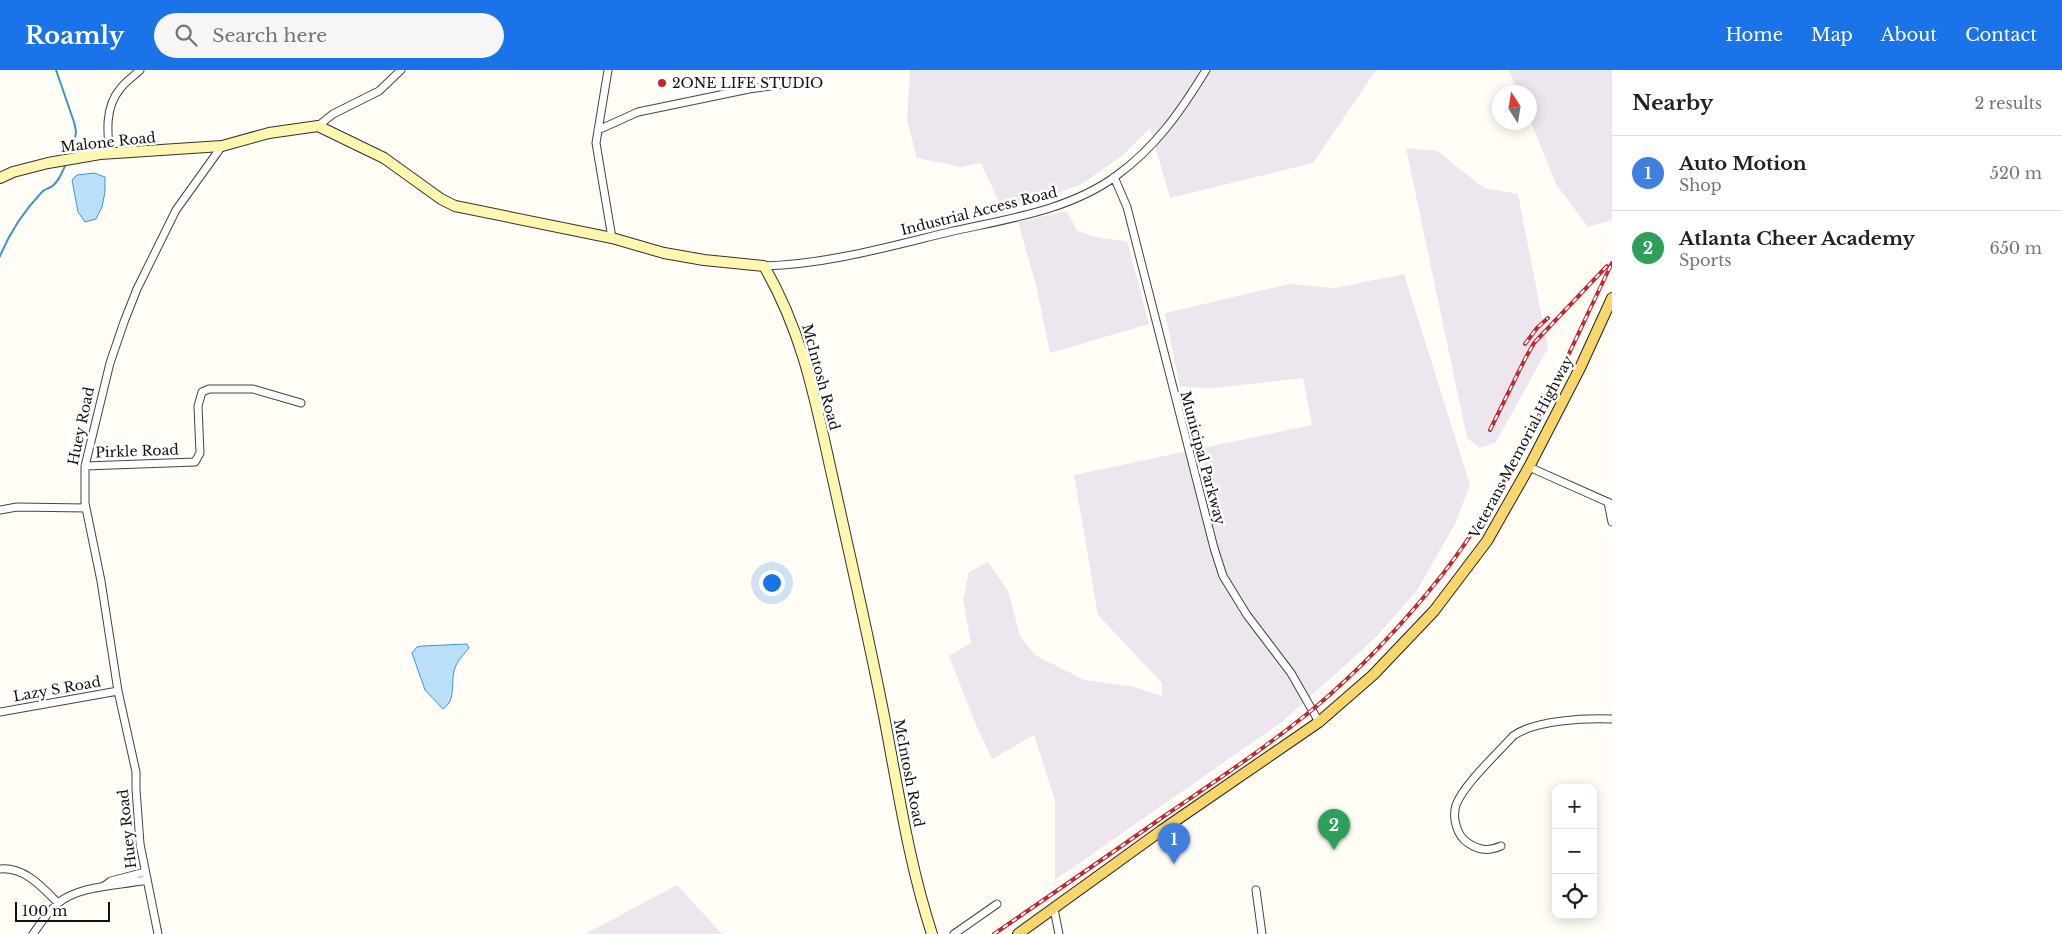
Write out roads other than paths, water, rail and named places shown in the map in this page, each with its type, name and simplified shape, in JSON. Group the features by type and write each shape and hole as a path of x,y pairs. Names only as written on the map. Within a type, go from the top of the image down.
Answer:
{"main road":[{"name":"Veterans Memorial Highway","path":"1018,934 1162,830 1319,722 1373,675 1434,611 1487,541 1529,467 1580,368 1612,298"}],"street":[{"path":"110,154 108,135 109,113 119,89 140,70"},
{"path":"222,146 269,133 318,126 334,114 379,91 401,70"},
{"path":"608,70 596,143 612,238"},
{"name":"Industrial Access Road","path":"764,266 827,261 1058,206 1114,177 1154,144 1177,116 1206,70"},
{"path":"598,130 638,112 749,89 791,83"},
{"path":"318,126 384,158 441,199 455,206 612,238 664,253 705,260 764,266"},
{"name":"Malone Road","path":"0,178 13,172 48,163 110,154 222,146"},
{"name":"Huey Road","path":"158,934 140,844 136,772 118,691 86,508 85,466 110,363 137,289 176,210 222,146"},
{"name":"Municipal Parkway","path":"1114,177 1127,207 1192,467 1223,576 1291,673 1319,722"},
{"name":"McIntosh Road","path":"764,266 779,292 797,335 812,386 871,650 909,845 932,934"},
{"name":"Pirkle Road","path":"85,466 195,462 200,453 198,406 202,392 209,389 253,389 301,403"},
{"path":"1529,467 1610,503 1612,522"},
{"path":"0,510 17,507 86,508"},
{"name":"Lazy S Road","path":"0,712 118,691"},
{"path":"1501,846 1489,851 1479,849 1468,844 1459,836 1456,806 1466,788 1513,736 1522,729 1558,722 1598,718 1612,719"},
{"path":"0,869 12,869 28,875 58,903"},
{"path":"103,886 110,881 145,872"},
{"path":"33,934 58,903 72,894 103,886 112,887 146,880"},
{"path":"1256,890 1262,934"},
{"path":"954,934 997,904"},
{"path":"1054,909 1059,934"}],"water":[{"path":"94,173 105,177 105,192 102,207 96,219 85,222 78,212 72,180 77,175"},
{"path":"467,644 469,648 455,668 452,696 443,709 425,690 412,653 417,647 422,646"}],"waterway":[{"path":"56,70 76,131 73,155"},
{"path":"0,256 23,215 42,192 56,182 66,164"}],"railway":[{"path":"994,934 1275,739 1347,679 1396,629 1442,575 1468,540 1491,502 1535,424 1612,263"},
{"path":"1490,430 1534,343 1607,266"},
{"path":"1525,344 1537,328 1548,318"}],"place":[{"name":"2ONE LIFE STUDIO","path":"662,83"},
{"name":"Atlanta Cheer Academy","path":"1334,850"},
{"name":"Auto Motion","path":"1174,864"}]}
